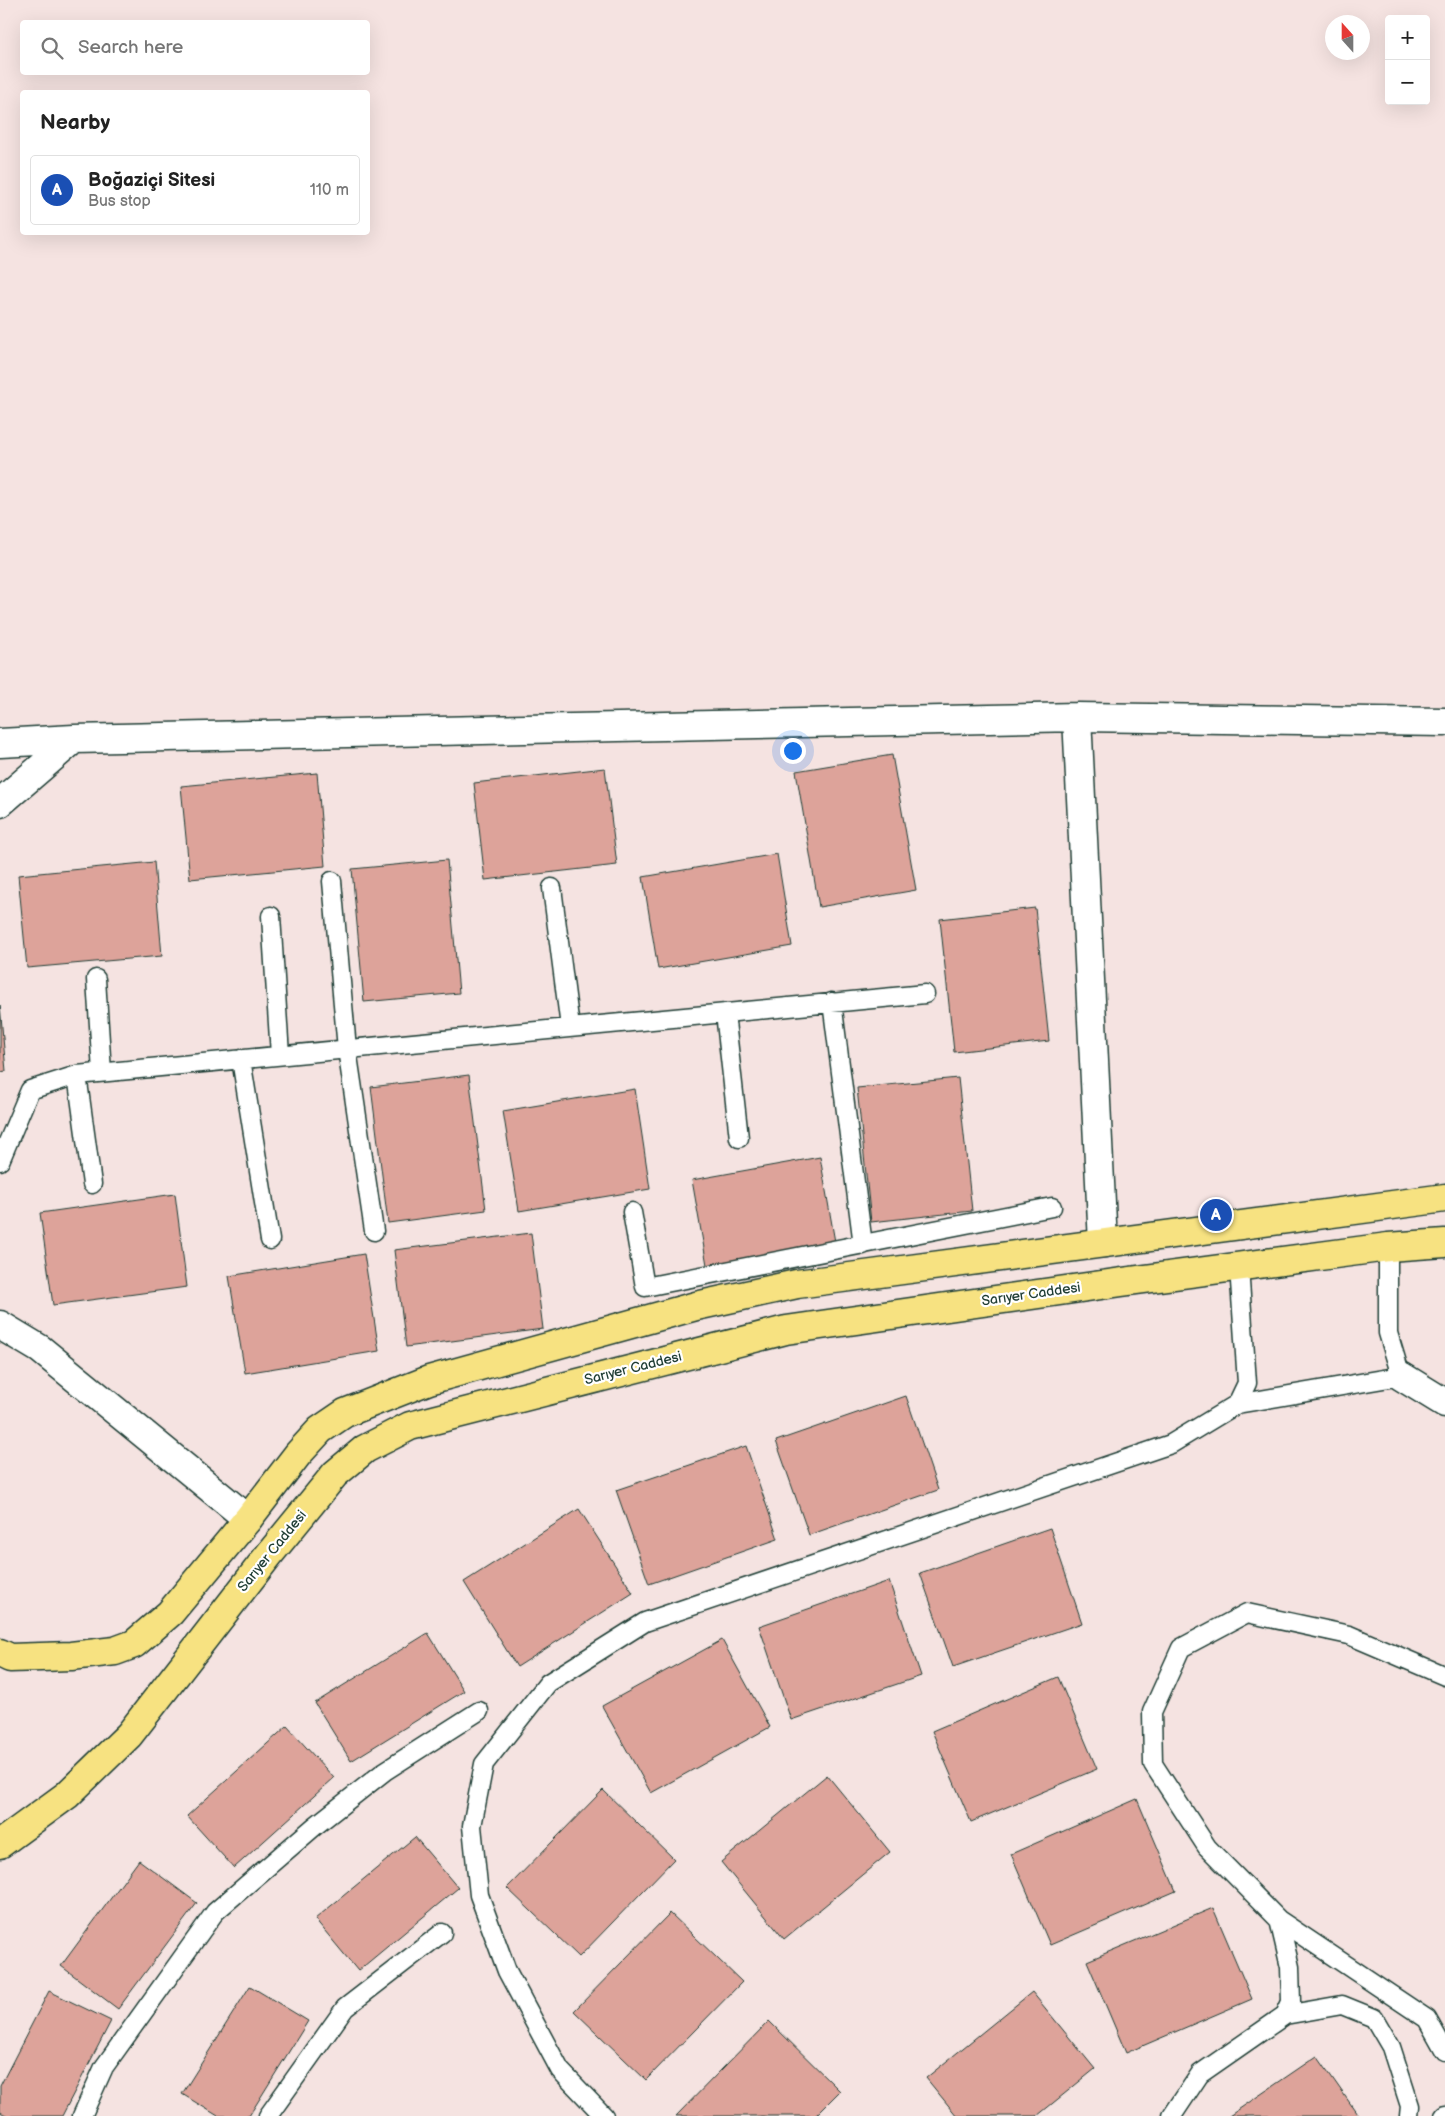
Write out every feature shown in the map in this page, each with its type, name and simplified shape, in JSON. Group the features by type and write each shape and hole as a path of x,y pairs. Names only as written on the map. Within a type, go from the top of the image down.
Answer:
{"main road":[{"path":"0,1653 10,1658 71,1656 115,1651 134,1644 170,1614 248,1519 298,1454 320,1430 345,1413 429,1380 696,1306 797,1284 1445,1198"},
{"name":"Sarıyer Caddesi","path":"0,1844 67,1795 129,1735 268,1556 335,1474 365,1449 410,1426 786,1330 970,1302 1388,1247 1445,1243"}],"street":[{"path":"0,743 1077,717 1445,722"},
{"path":"1077,717 1104,1243"},
{"path":"0,803 74,740"},
{"path":"0,1325 40,1349 248,1519"},
{"path":"1400,1376 1445,1403"}],"lane":[{"path":"332,881 348,1049 374,1231"},
{"path":"552,888 570,1027"},
{"path":"271,916 280,1055"},
{"path":"96,979 102,1072"},
{"path":"0,1161 30,1090 77,1075 925,994"},
{"path":"832,1002 863,1245"},
{"path":"725,1013 739,1138"},
{"path":"241,1058 270,1240"},
{"path":"77,1075 92,1184"},
{"path":"632,1212 645,1287 1052,1207"},
{"path":"604,2116 560,2070 507,1971 478,1895 472,1826 484,1764 548,1683 645,1622 1171,1444 1236,1404 1400,1376 1388,1333 1388,1247"},
{"path":"1236,1404 1247,1383 1239,1267"},
{"path":"1445,1676 1349,1635 1247,1613 1181,1648 1152,1712 1153,1764 1207,1847 1279,1920 1427,2019 1445,2051"},
{"path":"82,2116 104,2067 215,1912 315,1826 385,1771 479,1711"},
{"path":"1279,1920 1290,1967 1292,2002 1285,2015"},
{"path":"268,2116 345,2008 442,1933"},
{"path":"1172,2116 1200,2074 1285,2015 1342,2005 1374,2018 1391,2047 1410,2106 1408,2116"}],"building":[{"path":"892,755 916,890 819,907 796,771"},
{"path":"605,768 617,865 485,880 474,783"},
{"path":"317,773 325,866 190,879 181,786"},
{"path":"777,854 792,946 658,969 643,877"},
{"path":"447,860 459,993 364,1002 352,869"},
{"path":"154,862 162,956 27,968 18,875"},
{"path":"1035,908 1049,1041 954,1052 940,919"},
{"path":"0,1005 6,1071 0,1072"},
{"path":"469,1075 486,1210 388,1223 371,1087"},
{"path":"958,1078 972,1211 871,1222 857,1088"},
{"path":"635,1089 650,1189 519,1211 503,1111"},
{"path":"820,1157 835,1242 707,1265 692,1180"},
{"path":"175,1194 187,1287 53,1305 40,1213"},
{"path":"531,1233 543,1329 406,1347 394,1250"},
{"path":"364,1254 379,1351 245,1373 229,1276"},
{"path":"906,1396 938,1490 809,1535 776,1441"},
{"path":"746,1446 778,1539 649,1584 616,1490"},
{"path":"579,1509 633,1593 517,1667 464,1582"},
{"path":"1050,1528 1082,1623 953,1667 920,1573"},
{"path":"889,1581 921,1676 791,1720 759,1626"},
{"path":"428,1633 464,1691 351,1761 315,1703"},
{"path":"722,1640 770,1727 651,1793 602,1706"},
{"path":"1058,1677 1097,1769 971,1822 932,1731"},
{"path":"287,1726 334,1778 234,1868 187,1816"},
{"path":"827,1775 890,1852 784,1939 721,1862"},
{"path":"603,1790 674,1859 579,1957 507,1888"},
{"path":"1137,1799 1176,1891 1050,1945 1011,1854"},
{"path":"415,1837 458,1888 358,1971 315,1919"},
{"path":"139,1860 197,1903 118,2009 61,1966"},
{"path":"1213,1908 1252,1999 1126,2053 1087,1961"},
{"path":"670,1913 742,1982 646,2080 574,2011"},
{"path":"250,1986 308,2021 249,2116 218,2116 182,2094"},
{"path":"49,1991 111,2021 62,2116 8,2116 0,2112 0,2086"},
{"path":"1032,1992 1095,2069 1037,2116 957,2116 926,2078"},
{"path":"769,2021 840,2091 815,2116 676,2116"},
{"path":"1317,2056 1359,2116 1229,2116"}],"place":[{"name":"Boğaziçi Sitesi","path":"1216,1215"}]}
